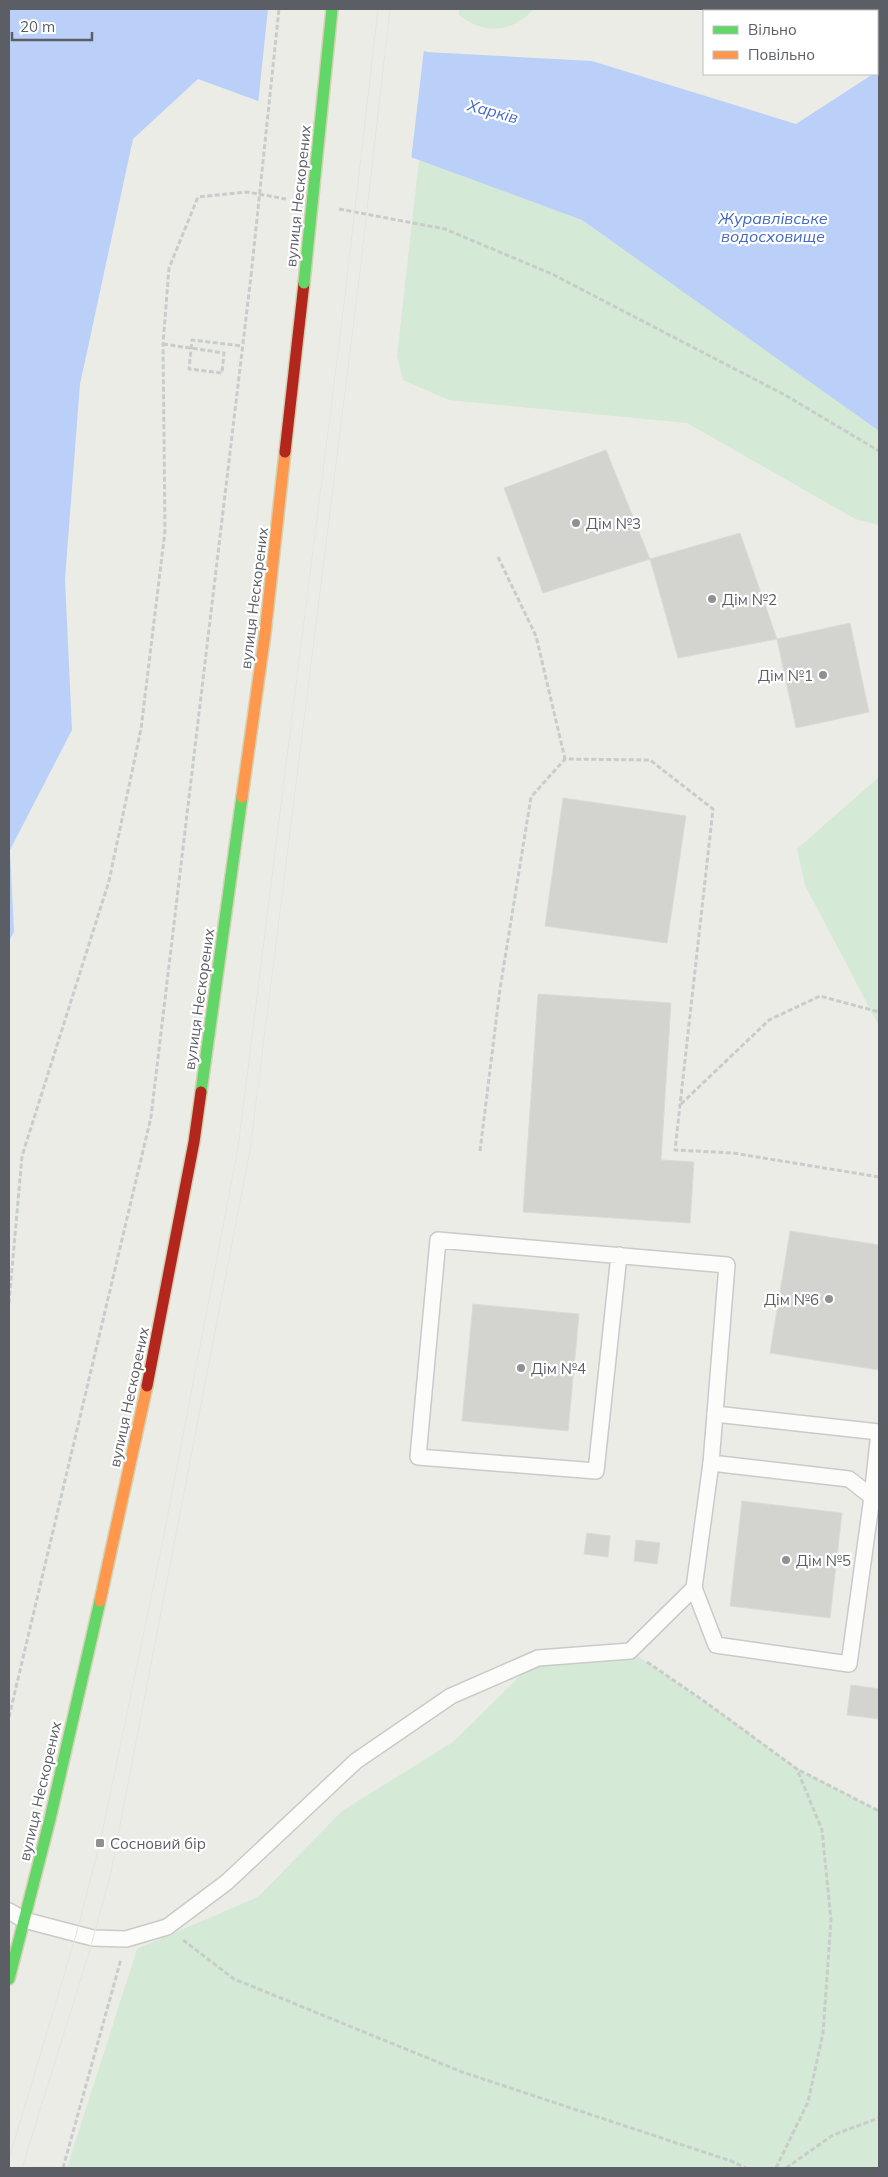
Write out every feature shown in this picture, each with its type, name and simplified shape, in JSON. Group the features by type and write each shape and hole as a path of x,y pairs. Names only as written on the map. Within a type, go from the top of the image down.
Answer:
{"main road":[{"name":"вулиця Нескорених","path":"9,1979 48,1827 140,1419 194,1142 265,634 332,9"}],"lane":[{"path":"618,1255 596,1471 418,1458 438,1240 618,1255 727,1265 711,1463 694,1588 716,1645 849,1664 879,1432 715,1414"},
{"path":"711,1463 849,1479 872,1497"},
{"path":"9,1911 24,1920 76,1935 126,1939 167,1927 227,1882 356,1761 452,1696 538,1658 630,1651 694,1588"}],"path":[{"path":"9,1717 151,1117 251,276 280,9"},
{"path":"9,1303 22,1156 109,881 140,729 165,531 163,344 169,268 198,197 247,192 294,201"},
{"path":"330,207 445,229 552,274 785,395 879,451"},
{"path":"163,344 189,348 198,349 206,350 224,353 222,373 189,369 191,350 192,340 242,346"},
{"path":"498,558 536,636 565,759"},
{"path":"480,1151 500,988 531,797 565,759 650,760 713,809 675,1150 733,1153 879,1177"},
{"path":"680,1105 769,1020 820,996 879,1012"},
{"path":"630,1651 704,1701 798,1769 879,1811"},
{"path":"776,2168 808,2102 823,2033 831,1920 822,1830 798,1769"},
{"path":"167,1927 234,1979 462,2072 746,2168"},
{"path":"62,2168 126,1939"},
{"path":"786,2168 833,2135 879,2118"}],"green space":[{"path":"459,9 534,9 517,23 507,27 488,28 468,21 459,15"},
{"path":"419,160 582,220 879,431 879,525 855,519 687,423 449,400 403,380 397,356"},
{"path":"879,777 879,1026 805,885 797,849"},
{"path":"630,1651 718,1711 797,1769 879,1811 879,2168 67,2168 137,1949 258,1897 342,1811 453,1742 538,1658"}],"water":[{"name":"Журавлівське водосховище","path":"9,9 291,9 427,52 592,61 796,124 871,75 878,75 879,70 879,431 582,220 198,79 133,139 80,384 65,579 72,730 10,850 14,932 9,941"}],"pier":[{"path":"268,9 299,9 424,49 411,160 258,104"}],"building":[{"path":"879,9 879,25 878,10 776,10"},
{"name":"Дім №3","path":"606,450 650,559 543,593 504,488"},
{"name":"Дім №2","path":"740,533 777,639 678,658 650,559"},
{"name":"Дім №1","path":"850,623 869,712 796,728 777,639"},
{"path":"563,798 686,816 667,943 545,926"},
{"path":"538,994 671,1003 661,1160 694,1162 690,1223 523,1212"},
{"name":"Дім №6","path":"790,1231 879,1245 879,1370 770,1353"},
{"name":"Дім №4","path":"473,1304 579,1314 568,1431 462,1421"},
{"name":"Дім №5","path":"742,1501 842,1513 830,1618 730,1606"},
{"path":"587,1533 610,1536 608,1557 584,1554"},
{"path":"636,1540 660,1543 657,1564 634,1561"},
{"path":"851,1685 879,1689 879,1719 847,1715"}],"tram line":[{"path":"9,2159 76,1935 100,1843 162,1545 238,1148 346,287 378,9"},
{"path":"22,2168 89,1953 111,1872 250,1150 358,289 390,9"}],"traffic: fast":[{"path":"304,283 332,9"},
{"path":"201,1092 242,797"},
{"path":"9,1979 50,1819 100,1601"}],"traffic: slow":[{"path":"242,797 265,634 285,452"},
{"path":"100,1601 147,1386"}],"traffic: jam":[{"path":"285,452 304,283"},
{"path":"147,1386 194,1142 201,1092"}],"place":[{"name":"Дім №3","path":"576,523"},
{"name":"Дім №2","path":"712,599"},
{"name":"Дім №1","path":"823,675"},
{"name":"Дім №6","path":"829,1299"},
{"name":"Дім №4","path":"521,1368"},
{"name":"Дім №5","path":"786,1560"},
{"name":"Сосновий бір","path":"100,1843"}],"water label":[{"name":"Харків","path":"493,111"}]}
